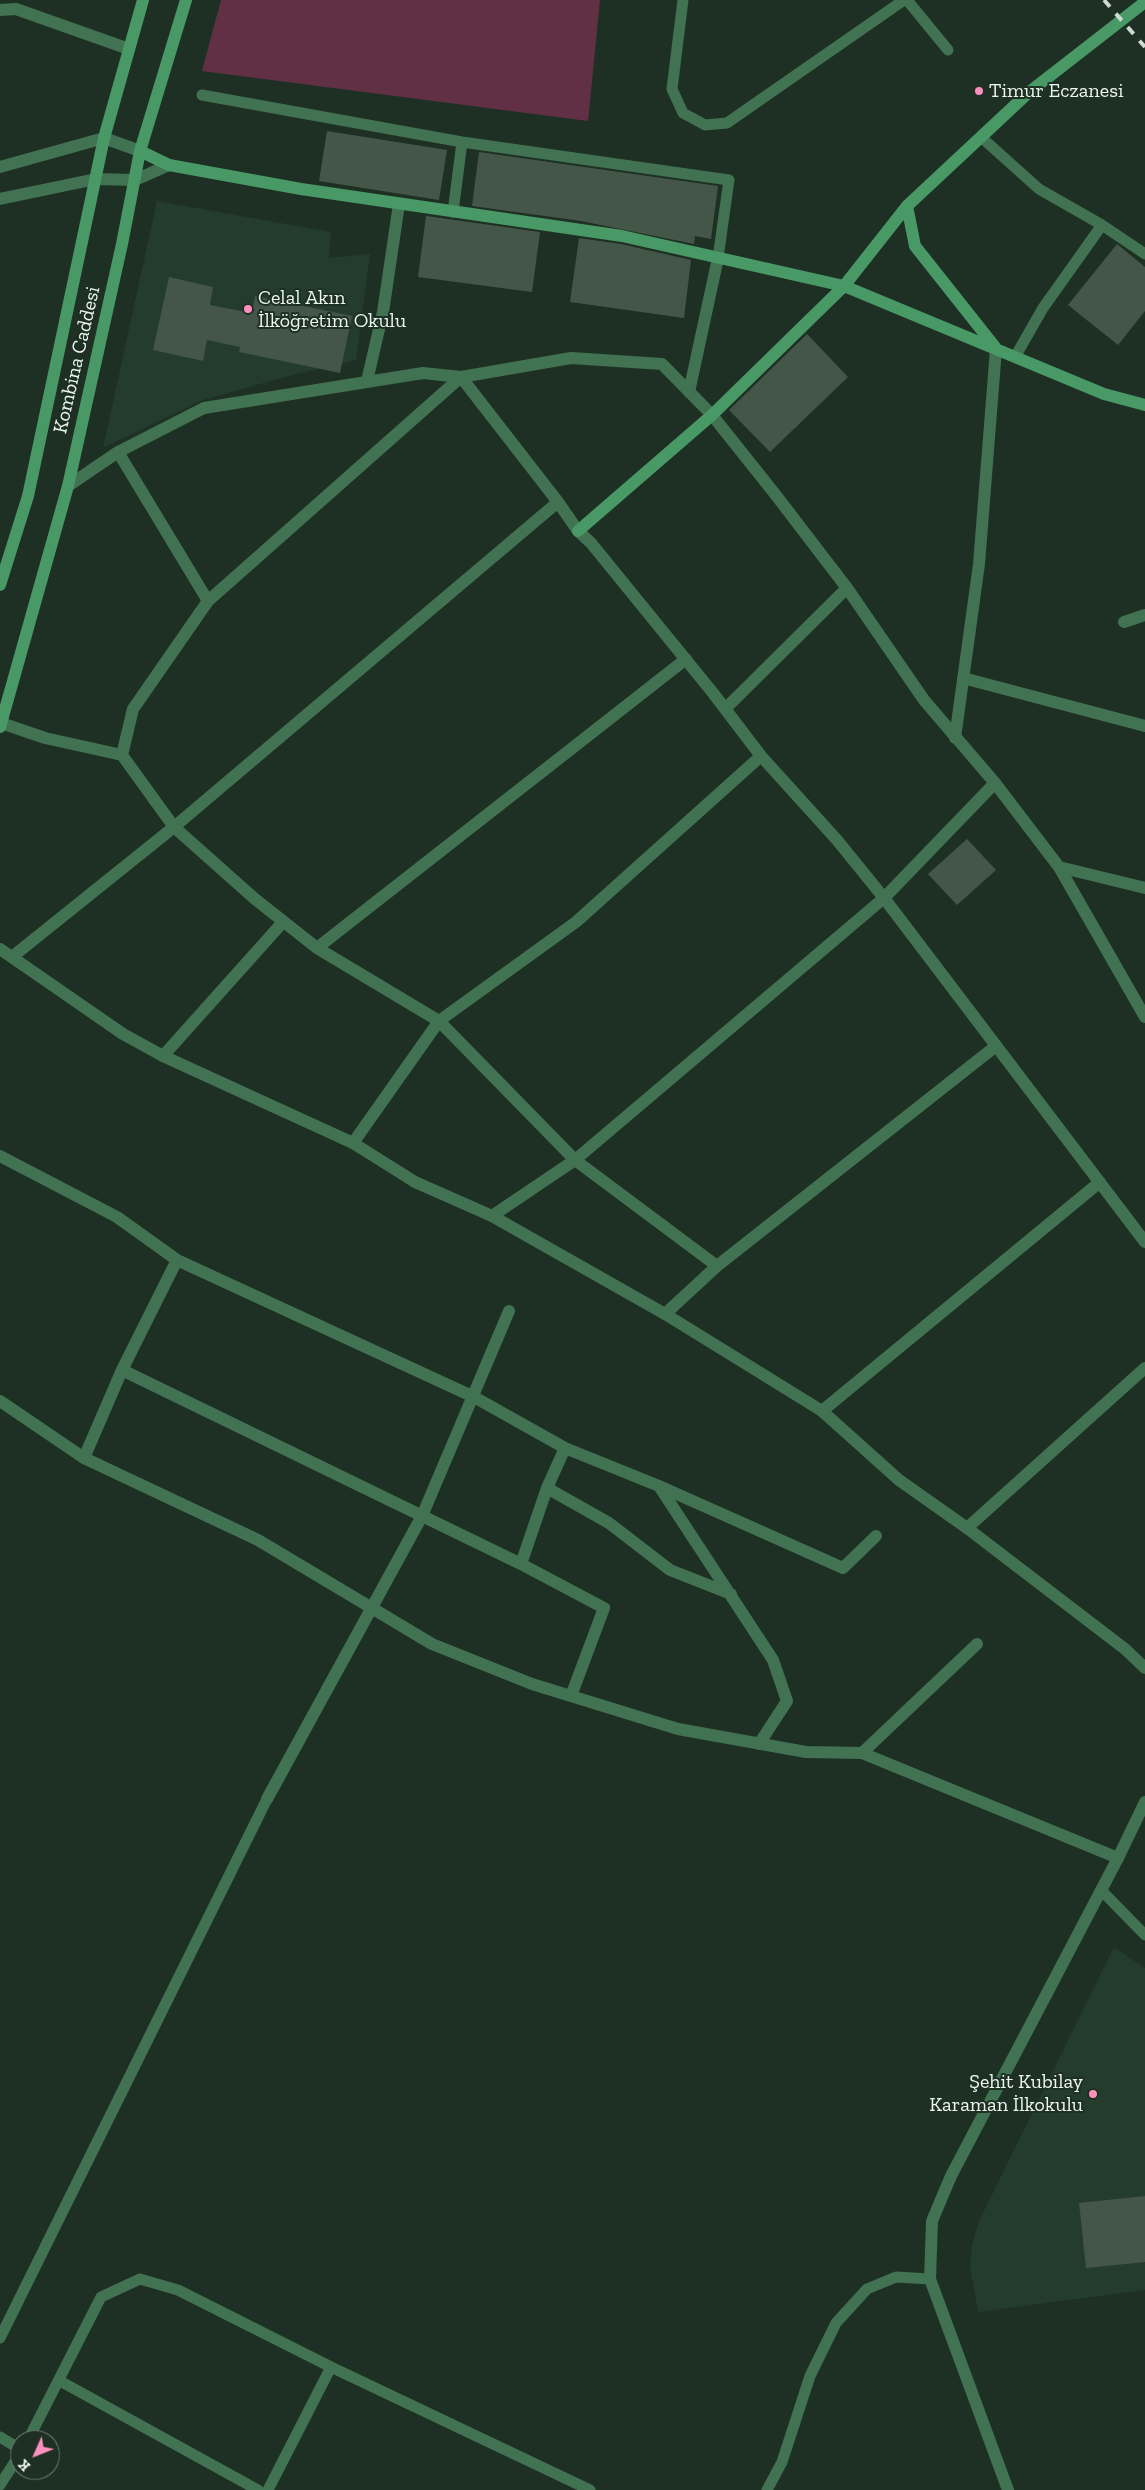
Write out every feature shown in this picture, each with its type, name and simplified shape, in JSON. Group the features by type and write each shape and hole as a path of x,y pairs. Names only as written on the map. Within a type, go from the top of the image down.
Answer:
{"main road":[{"name":"Kombina Caddesi","path":"0,585 28,496 104,138 144,0"},
{"name":"Kombina Caddesi","path":"1,725 68,486 140,151 186,0"},
{"path":"578,531 712,415 844,286 907,206 980,137 1028,93 1145,2"},
{"path":"140,151 170,165 301,190 622,236 844,286 1104,394 1145,405"},
{"path":"907,206 915,246 996,349"}],"street":[{"path":"0,4 130,49"},
{"path":"0,10 16,9"},
{"path":"0,167 104,138 140,151"},
{"path":"0,199 96,179 135,180 170,165"},
{"path":"366,381 383,312 399,204"},
{"path":"689,392 718,258"},
{"path":"955,738 979,564 996,349"},
{"path":"68,486 118,452 204,408 423,373 461,377 571,358 662,364 712,415 847,588 924,700 995,783 1059,867 1145,1017"},
{"path":"461,377 558,502 578,531 591,542 686,659 761,756 837,840 884,898 1145,1242"},
{"path":"122,755 133,709 208,601 461,377"},
{"path":"118,452 208,601"},
{"path":"12,957 174,827 558,502"},
{"path":"725,709 847,588"},
{"path":"1124,622 1145,615"},
{"path":"316,948 686,659"},
{"path":"963,678 1145,726"},
{"path":"1,725 45,738 122,755 174,827 283,922 316,948 439,1021 575,1160 717,1266"},
{"path":"353,1143 439,1021 576,922 761,756"},
{"path":"492,1216 575,1160 884,898 995,783"},
{"path":"1059,867 1145,888"},
{"path":"164,1056 283,922"},
{"path":"0,949 123,1034 164,1056 353,1143 416,1182 492,1216 665,1314 822,1412 899,1480 967,1528 1125,1648 1145,1668"},
{"path":"665,1314 717,1266 996,1046"},
{"path":"0,1156 116,1217 177,1260 474,1397 565,1448 659,1486 842,1568 876,1536"},
{"path":"822,1412 1100,1182"},
{"path":"84,1458 122,1370 177,1260"},
{"path":"267,1799 422,1516 509,1311"},
{"path":"967,1528 1145,1368"},
{"path":"122,1370 521,1564 604,1608 571,1696"},
{"path":"0,1401 84,1458 258,1540 432,1644 532,1684 678,1729 806,1752 862,1753 1118,1858"},
{"path":"521,1564 547,1488 565,1448"},
{"path":"659,1486 773,1660 787,1701 759,1744"},
{"path":"547,1488 609,1523 670,1570 731,1594"},
{"path":"862,1753 977,1644"},
{"path":"1008,2490 930,2279 932,2221 947,2184 1118,1858 1145,1802"}],"lane":[{"path":"683,0 672,89 683,113 705,125 727,123 906,0 948,50"},
{"path":"202,95 462,142 729,180 718,258"},
{"path":"980,137 1039,189 1102,225 1145,254"},
{"path":"453,212 462,142"},
{"path":"1015,357 1043,308 1102,225"},
{"path":"0,2338 267,1799"},
{"path":"1101,1890 1145,1935"},
{"path":"768,2490 782,2462 810,2376 836,2322 867,2289 896,2278 930,2279"},
{"path":"33,2430 102,2297 140,2279 178,2290 332,2367 590,2490"},
{"path":"268,2490 332,2367"},
{"path":"60,2381 258,2490"},
{"path":"0,2485 10,2470"}],"shaded area":[{"path":"221,0 600,0 588,121 202,71"},
{"name":"Celal Akın İlköğretim Okulu","path":"157,201 331,232 329,258 370,254 356,360 296,374 203,400 103,448"},
{"name":"Şehit Kubilay Karaman İlkokulu","path":"1114,1947 1145,1968 1145,2290 978,2312 970,2267 972,2245 979,2221"}],"building":[{"path":"327,131 447,150 439,200 319,181"},
{"path":"479,152 718,186 711,239 695,236 694,244 581,221 472,206"},
{"path":"426,216 540,232 532,292 418,277"},
{"path":"579,238 621,244 691,260 684,318 570,302"},
{"path":"1117,244 1145,267 1145,311 1118,345 1068,305"},
{"path":"169,277 213,287 210,305 252,313 255,296 352,316 340,373 239,352 240,347 207,340 203,361 153,350"},
{"path":"807,334 848,377 770,452 729,410"},
{"path":"967,839 996,870 957,905 928,874"},
{"path":"1145,2196 1145,2262 1086,2268 1079,2203"}],"railway":[{"path":"1104,0 1145,47"}],"place":[{"name":"Timur Eczanesi","path":"979,91"},
{"name":"Celal Akın İlköğretim Okulu","path":"248,309"},
{"name":"Şehit Kubilay Karaman İlkokulu","path":"1093,2094"}]}
